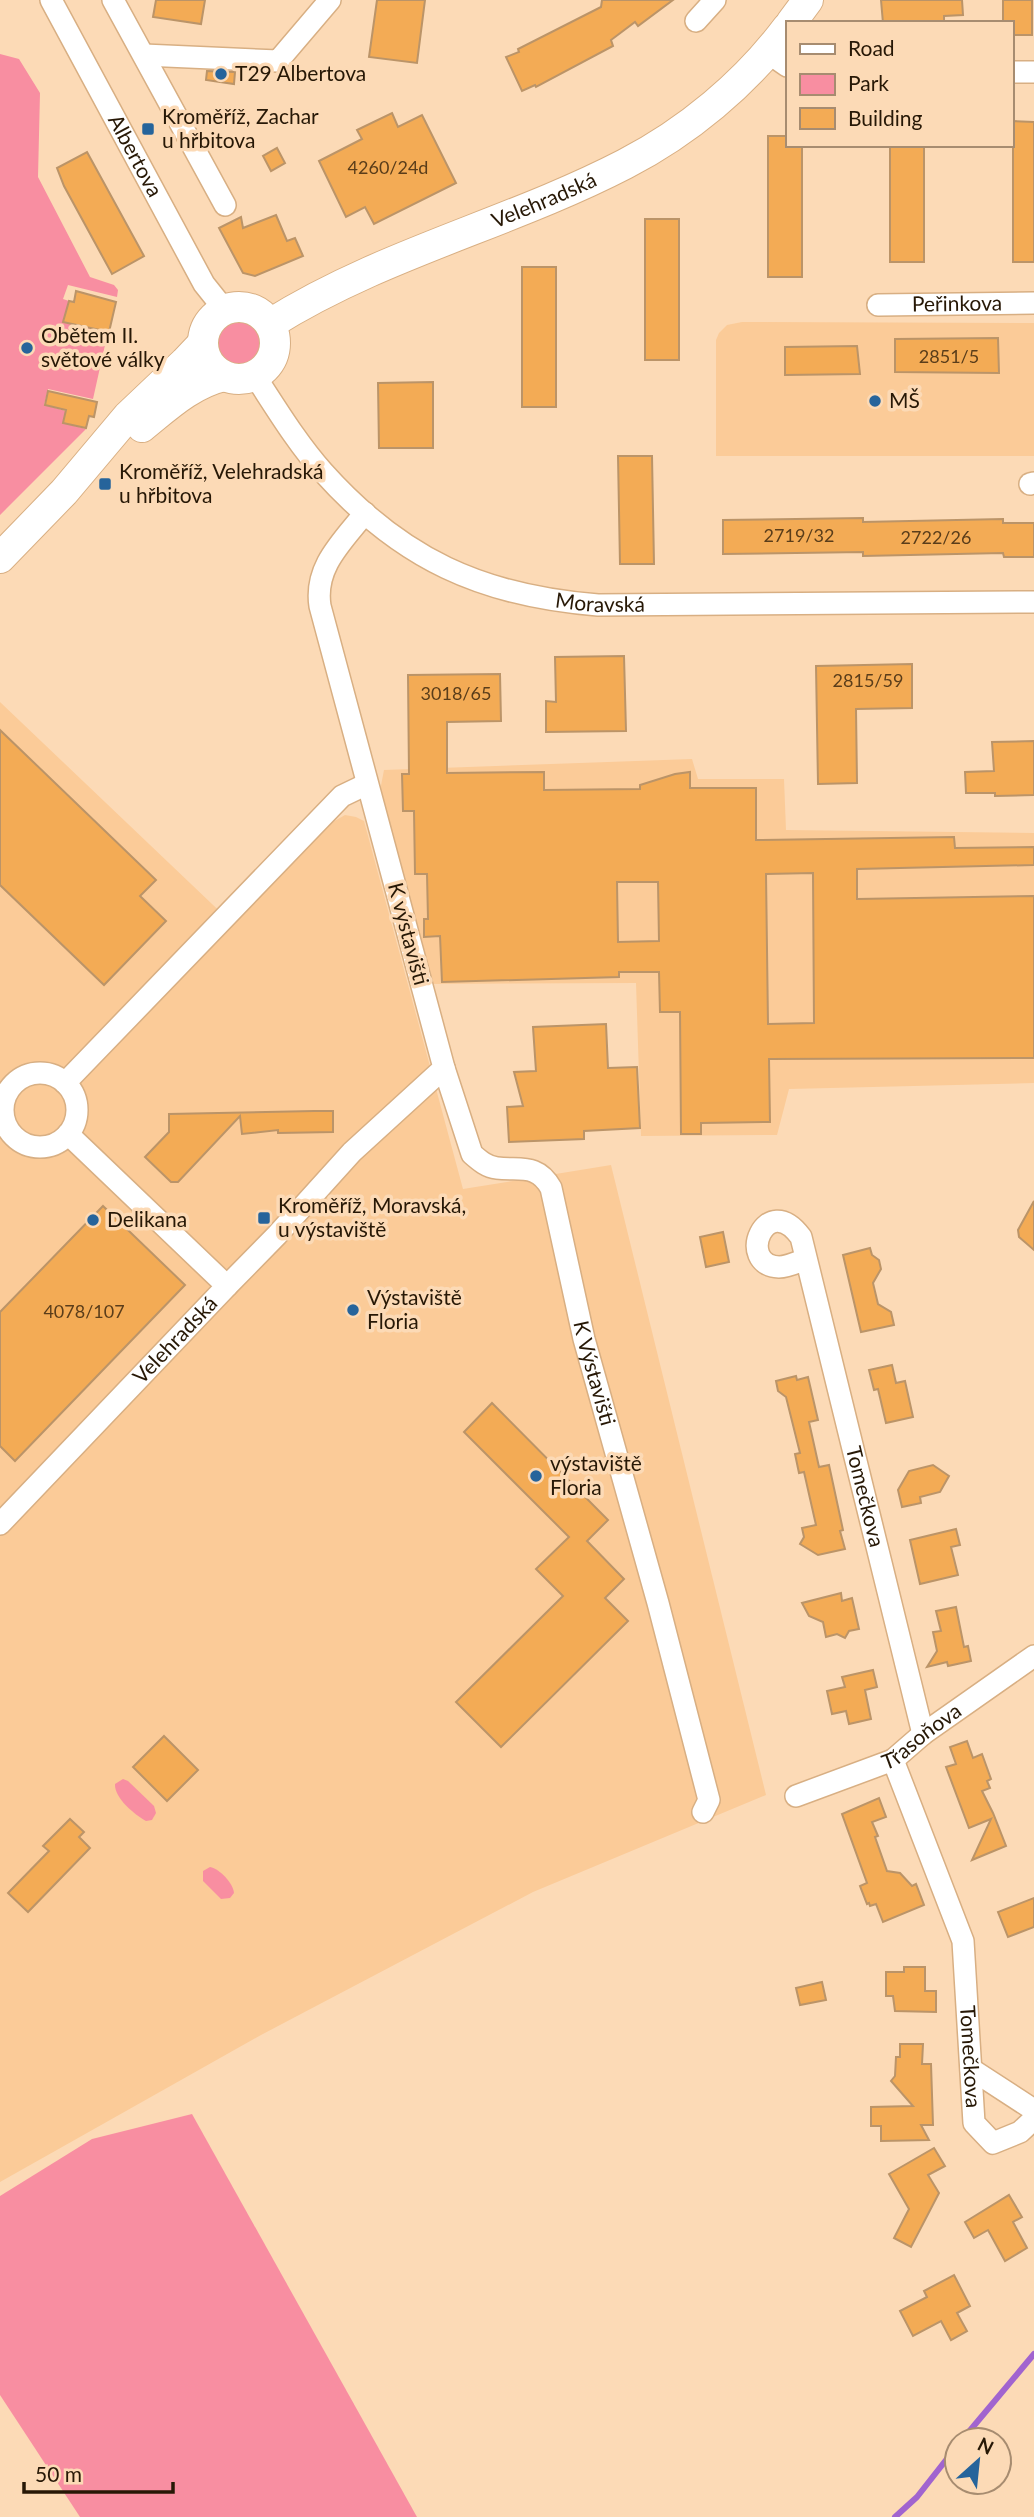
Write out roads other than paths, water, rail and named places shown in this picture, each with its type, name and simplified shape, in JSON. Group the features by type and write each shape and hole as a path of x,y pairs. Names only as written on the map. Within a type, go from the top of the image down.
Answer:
{"main road":[{"path":"792,21 808,0"},
{"name":"Velehradská","path":"270,324 332,288 565,192 624,164 677,132 728,92 777,59 786,31"},
{"path":"0,558 64,492 128,415 185,362 202,343 208,323 224,309 235,306 257,310 270,324 276,338 275,349 264,369 245,379 224,376 209,379 189,390 64,492"},
{"path":"202,343 208,362 224,376"}],"street":[{"name":"Albertova","path":"51,0 204,284 224,309"},
{"path":"113,0 225,205"},
{"path":"144,55 278,61 330,0"},
{"path":"696,21 715,0"},
{"path":"1013,72 1034,72"},
{"name":"Peřinkova","path":"878,305 1034,303"},
{"name":"Moravská","path":"255,376 321,470 365,513 405,546 448,570 491,586 562,603 647,607 1034,602"},
{"name":"K výstavišti","path":"365,513 325,565 318,593 444,1068"},
{"path":"65,1083 341,796 367,783"},
{"path":"227,1286 352,1152 444,1068"},
{"name":"K Výstavišti","path":"444,1068 472,1154 494,1168 529,1169 545,1178 551,1188 584,1339 709,1800 703,1812"},
{"path":"41,1072 54,1075 65,1083 74,1094 77,1108 75,1122 68,1134 57,1143 44,1147 31,1146 18,1140 3,1118 8,1075 41,1072"},
{"name":"Velehradská","path":"0,1524 227,1286 68,1134"},
{"name":"Tomečkova","path":"806,1259 923,1734"},
{"name":"Třasoňova","path":"796,1796 893,1760 923,1734 1034,1656"},
{"name":"Tomečkova","path":"893,1760 963,1941 974,2123 993,2143 1020,2132 1034,2119"},
{"path":"971,2069 1034,2110"}],"waterway":[{"path":"974,2426 1034,2354"},
{"path":"895,2517 917,2497 943,2464"}],"place":[{"name":"T29 Albertova","path":"221,74"},
{"name":"Kroměříž, Zachar u hřbitova","path":"148,129"},
{"name":"Obětem II. světové války","path":"27,348"},
{"name":"MŠ","path":"875,401"},
{"name":"Kroměříž, Velehradská u hřbitova","path":"105,484"},
{"name":"Kroměříž, Moravská, u výstaviště","path":"264,1218"},
{"name":"Delikana","path":"93,1220"},
{"name":"Výstaviště Floria","path":"353,1310"},
{"name":"výstaviště Floria","path":"536,1476"}]}
